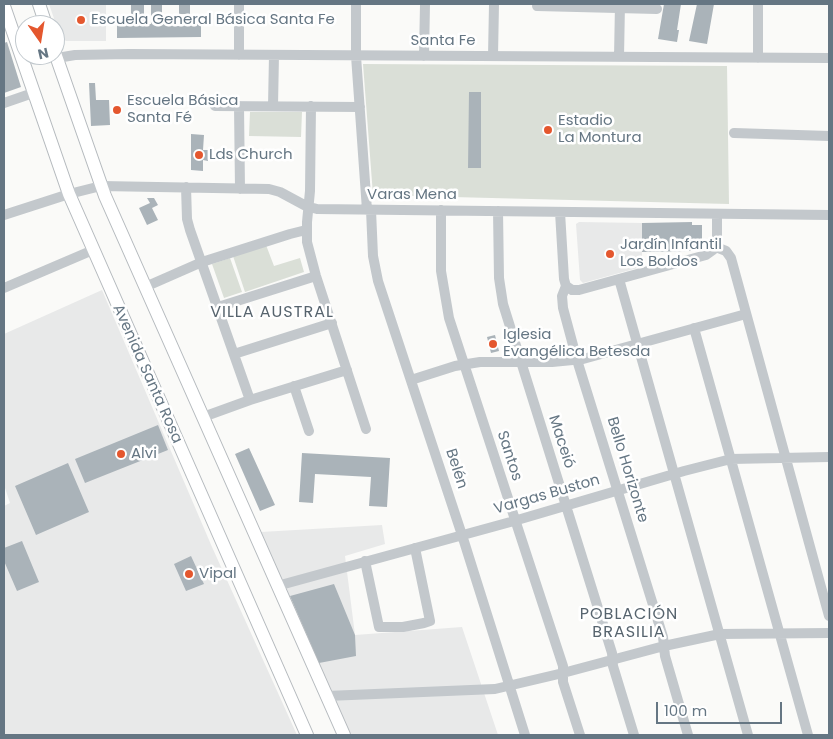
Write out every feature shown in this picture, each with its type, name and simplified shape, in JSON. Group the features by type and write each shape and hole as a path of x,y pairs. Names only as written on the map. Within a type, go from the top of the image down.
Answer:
{"main road":[{"name":"Avenida Santa Rosa","path":"4,6 69,194 92,250 307,735"},
{"path":"60,65 102,186 344,735"}],"street":[{"path":"239,55 240,4"},
{"name":"Belén","path":"356,4 356,107 373,256 378,281 462,535 524,735"},
{"path":"424,4 424,56"},
{"path":"493,56 494,4"},
{"path":"758,4 758,58"},
{"path":"620,5 620,57"},
{"path":"538,6 620,5 657,9"},
{"name":"Santa Fe","path":"65,55 829,58"},
{"path":"273,106 274,55"},
{"path":"4,103 33,93"},
{"path":"215,106 356,107"},
{"path":"239,106 240,188"},
{"path":"311,106 310,190 306,230 308,249 366,429"},
{"path":"734,133 829,136"},
{"name":"Varas Mena","path":"4,215 69,194 102,186 240,188 277,191 317,209 829,215"},
{"path":"186,187 188,224 250,400"},
{"name":"Santos","path":"441,210 443,286 449,318 563,666 564,682 580,735"},
{"name":"Maceió","path":"498,211 500,290 507,318 612,653 634,735"},
{"name":"Bello Horizonte","path":"560,212 566,286 562,300 577,360 663,637 665,656 688,735"},
{"path":"566,286 572,290 579,290 706,255 716,246 717,214"},
{"path":"145,287 202,262 306,230"},
{"path":"716,246 726,251 730,256 829,616"},
{"path":"4,288 92,250"},
{"path":"218,308 316,276"},
{"path":"619,279 748,735"},
{"path":"411,380 463,364 496,361 552,362 577,360 746,314"},
{"path":"234,354 332,323"},
{"path":"694,328 808,735"},
{"path":"203,417 250,400 347,370"},
{"path":"294,386 309,431"},
{"name":"Vargas Buston","path":"277,586 731,459 829,457"},
{"path":"365,561 379,627 403,627 430,621 415,548"},
{"path":"327,696 477,690 509,686 664,646 720,634 829,632"}],"shaded area":[{"name":"Escuela General Básica Santa Fe","path":"49,4 106,4 106,41 66,41 65,15 53,15"},
{"name":"Estadio La Montura","path":"363,64 727,66 729,204 373,195"},
{"path":"250,112 302,112 301,137 249,136"},
{"name":"Jardín Infantil Los Boldos","path":"579,222 642,223 642,257 645,266 583,283 580,280 576,224"},
{"path":"266,245 274,266 300,258 304,272 245,292 233,256"},
{"path":"230,258 242,292 224,298 212,264"},
{"path":"102,290 212,547 297,735 4,735 4,506 10,503 4,485 4,334"},
{"path":"382,525 385,544 345,556 355,635 462,627 498,735 351,735 261,532"}],"building":[{"path":"131,4 144,4 144,24 151,24 151,4 162,4 162,24 201,24 201,37 117,38 117,24 131,24"},
{"path":"179,4 190,4 190,14 179,14"},
{"path":"664,4 681,4 677,42 658,39"},
{"path":"697,4 714,4 707,44 689,41"},
{"path":"7,42 21,87 4,93 4,43"},
{"path":"89,83 95,83 96,100 109,100 110,125 91,126"},
{"path":"469,92 481,92 481,168 468,168"},
{"name":"Lds Church","path":"191,134 204,135 203,150 208,150 208,161 203,160 203,171 191,170"},
{"path":"147,198 154,198 158,205 152,208 158,220 147,225 139,208 150,203"},
{"path":"692,222 692,225 702,225 702,249 642,252 642,223"},
{"name":"Iglesia Evangélica Betesda","path":"495,335 499,351 491,353 487,337"},
{"name":"Alvi","path":"158,425 168,450 85,483 75,459"},
{"path":"249,448 275,505 260,511 235,454"},
{"path":"302,453 390,458 387,507 369,506 371,477 315,474 313,503 299,502"},
{"path":"68,463 89,512 36,535 15,486"},
{"path":"22,541 39,582 17,591 4,561 4,548"},
{"name":"Vipal","path":"191,556 204,584 186,591 174,564"},
{"path":"334,584 355,635 356,656 319,663 290,596"}],"place":[{"name":"Escuela General Básica Santa Fe","path":"81,20"},
{"name":"Escuela Básica Santa Fé","path":"117,110"},
{"name":"Estadio La Montura","path":"548,130"},
{"name":"Lds Church","path":"199,155"},
{"name":"Jardín Infantil Los Boldos","path":"610,254"},
{"name":"Iglesia Evangélica Betesda","path":"493,344"},
{"name":"Alvi","path":"121,454"},
{"name":"Vipal","path":"189,574"}],"district":[{"name":"VILLA AUSTRAL","path":"272,313"},
{"name":"POBLACIÓN BRASILIA","path":"629,624"}]}
